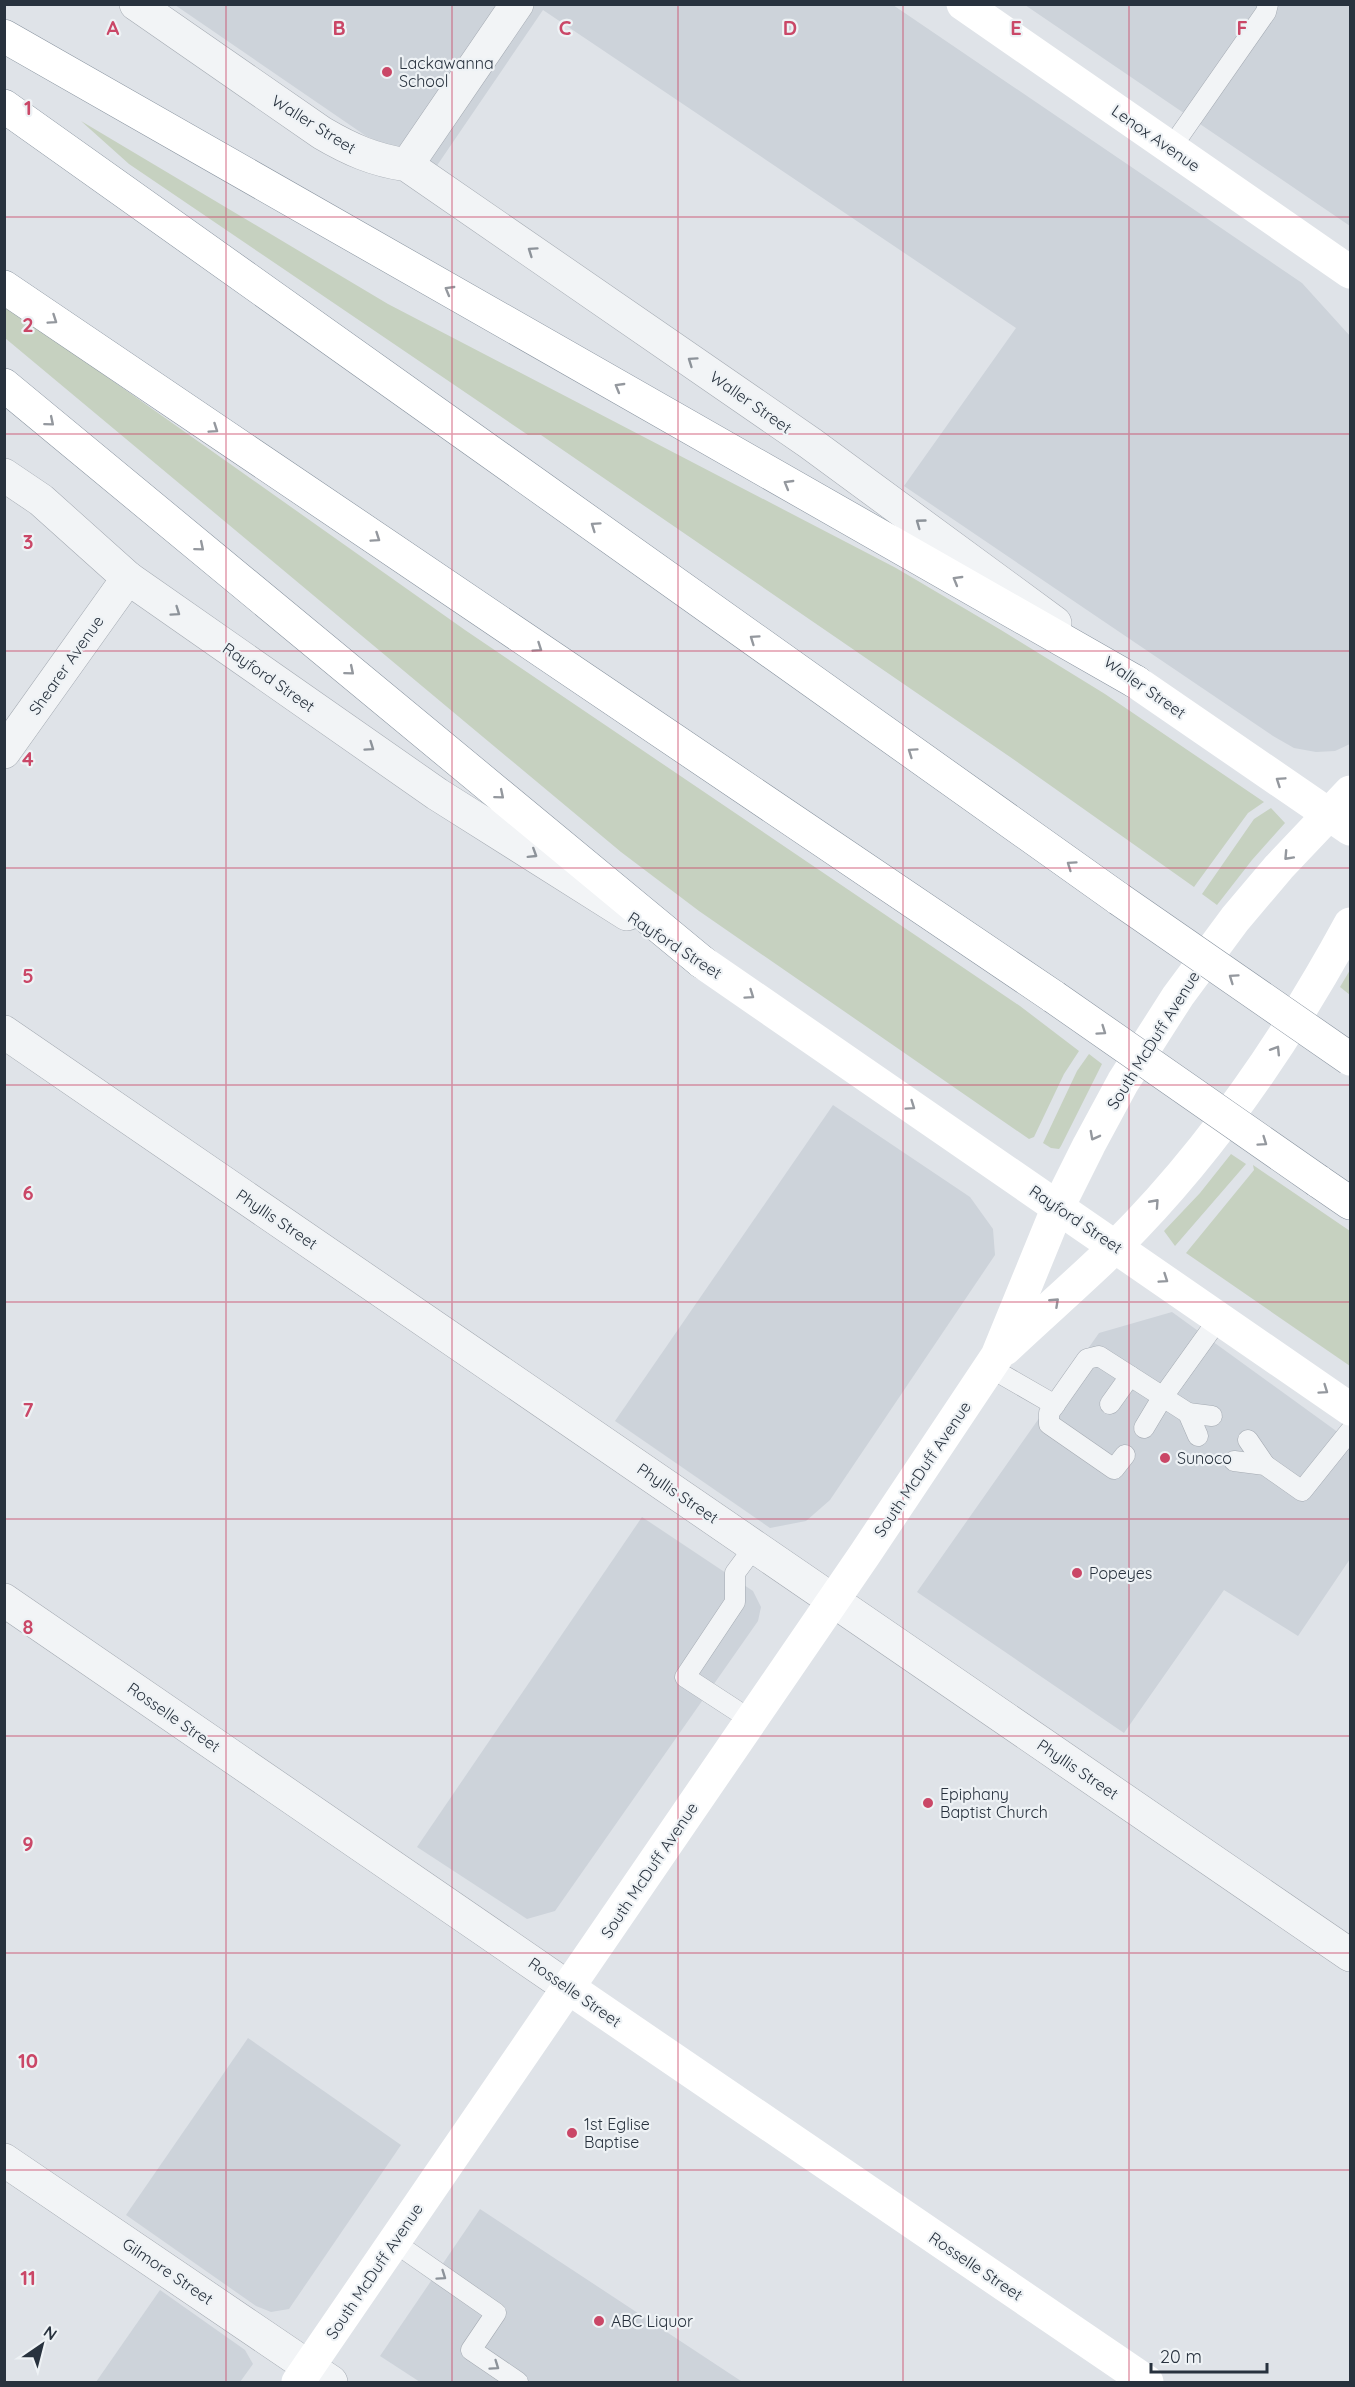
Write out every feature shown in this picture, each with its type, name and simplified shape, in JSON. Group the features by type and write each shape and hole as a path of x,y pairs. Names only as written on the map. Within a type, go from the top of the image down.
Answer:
{"main road":[{"name":"Lenox Avenue","path":"963,4 1171,148 1346,260"},
{"path":"4,36 1136,682"},
{"path":"4,106 1119,899 1350,1059"},
{"path":"4,287 1054,997 1350,1203"},
{"path":"4,385 702,962"},
{"name":"Waller Street","path":"1136,682 1343,811"},
{"name":"South McDuff Avenue","path":"312,2377 394,2242 993,1362 1058,1207 1123,1082 1178,996 1235,919 1279,867 1343,811"},
{"name":"South McDuff Avenue","path":"993,1362 1116,1246 1210,1138 1269,1060 1321,978 1350,924"},
{"name":"Rayford Street","path":"702,962 1220,1317 1350,1409"},
{"name":"Rosselle Street","path":"569,1988 1147,2382"}],"street":[{"name":"Waller Street","path":"136,4 322,133 350,149 381,161 407,165 810,443 1136,682"},
{"path":"407,165 517,4"},
{"name":"Rayford Street","path":"4,475 41,500 128,578 437,794 702,962"},
{"name":"Shearer Avenue","path":"4,752 128,578"},
{"name":"Phyllis Street","path":"4,1032 1350,1955"},
{"name":"Rosselle Street","path":"4,1600 569,1988"},
{"name":"Gilmore Street","path":"4,2160 312,2377"}],"lane":[{"path":"1171,148 1266,12 1268,4"},
{"path":"1144,1428 1162,1398 1220,1317"},
{"path":"1125,1455 1114,1469 1086,1438 1049,1424 1049,1413 1087,1359 1099,1356 1188,1413 1212,1416"},
{"path":"993,1362 1055,1405"},
{"path":"1110,1404 1130,1376"},
{"path":"1188,1413 1198,1436"},
{"path":"1248,1440 1265,1465 1302,1491 1350,1431"},
{"path":"1234,1461 1265,1465"},
{"path":"751,1720 685,1677 735,1602 735,1573 755,1546"},
{"path":"394,2242 496,2313 471,2350 518,2382"}],"shaded area":[{"path":"175,5 893,5 1302,283 1350,336 1350,744 1335,751 1316,752 1294,748 1273,736 904,486 1016,328 543,10 436,167 366,136"},
{"path":"1025,5 1350,5 1350,226"},
{"path":"833,1105 970,1197 993,1229 995,1255 830,1500 806,1521 770,1528 615,1421"},
{"path":"1172,1312 1350,1441 1350,1559 1298,1636 1224,1590 1124,1733 917,1592 1099,1333"},
{"path":"642,1517 753,1591 761,1607 758,1621 555,1911 527,1919 417,1847"},
{"path":"248,2038 401,2145 289,2309 271,2312 256,2306 126,2215"},
{"path":"480,2209 741,2381 420,2382 380,2356"},
{"path":"160,2290 245,2350 253,2364 240,2382 96,2382"}],"green space":[{"path":"81,121 388,304 896,568 1105,694 1264,802 1248,813 1194,887 1013,759 541,435 528,435 129,164"},
{"path":"4,304 465,630 1020,1006 1079,1051 1064,1074 1034,1137 1029,1139 699,911 621,852 5,338"},
{"path":"1271,808 1285,823 1217,905 1202,894 1254,819"},
{"path":"1350,970 1350,995 1340,987"},
{"path":"1089,1054 1102,1064 1061,1146 1059,1149 1051,1148 1043,1143 1077,1071"},
{"path":"1231,1154 1246,1164 1175,1246 1164,1231 1200,1193"},
{"path":"1253,1165 1350,1231 1350,1366 1186,1253 1254,1170"}],"place":[{"name":"Lackawanna School","path":"387,72"},
{"name":"Sunoco","path":"1165,1458"},
{"name":"Popeyes","path":"1077,1573"},
{"name":"Epiphany Baptist Church","path":"928,1803"},
{"name":"1st Eglise Baptise","path":"572,2133"},
{"name":"ABC Liquor","path":"599,2321"}]}
